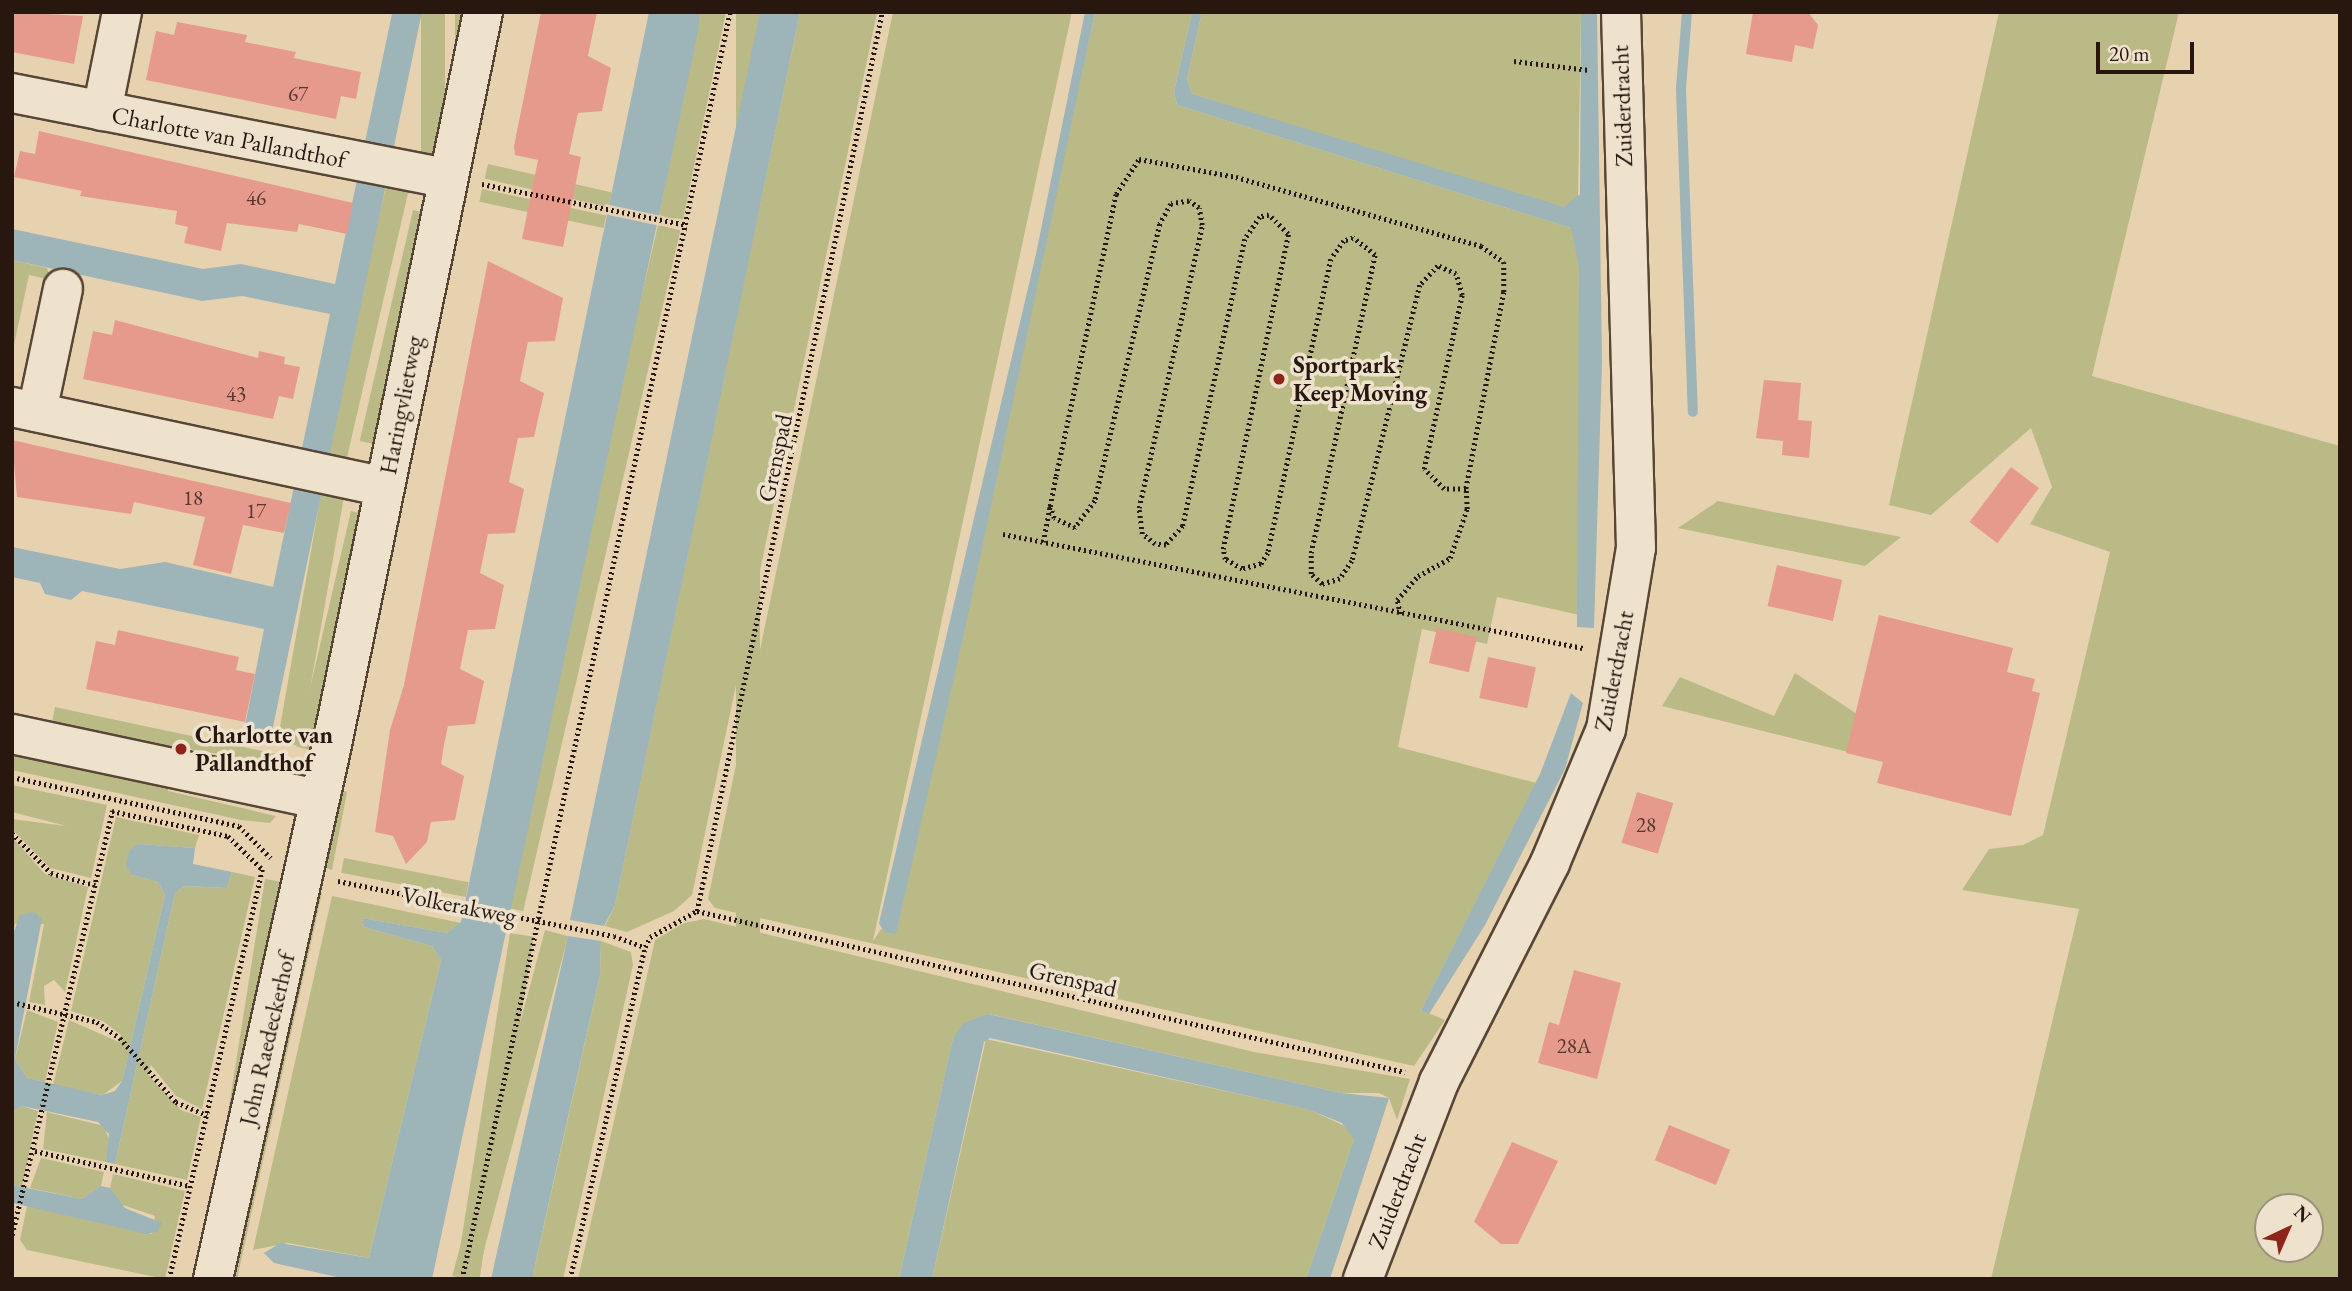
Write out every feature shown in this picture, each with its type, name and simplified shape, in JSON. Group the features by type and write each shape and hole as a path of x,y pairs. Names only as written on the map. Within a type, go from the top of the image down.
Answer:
{"street":[{"path":"102,111 122,12"},
{"name":"Haringvlietweg","path":"320,799 446,178 483,12"},
{"name":"Zuiderdracht","path":"1363,1279 1439,1082 1550,863 1606,729 1636,548 1621,12"},
{"name":"Charlotte van Pallandthof","path":"12,93 407,173 446,178"},
{"path":"62,289 24,410 384,487"},
{"path":"12,734 320,799"},
{"name":"John Raedeckerhof","path":"213,1279 291,868 320,799"}],"path":[{"path":"461,1279 541,921 730,12"},
{"name":"Grenspad","path":"882,12 697,911 1439,1082"},
{"path":"1514,61 1570,70"},
{"path":"1043,542 1116,194 1139,159 1236,177 1497,254 1506,272 1466,489 1467,509 1451,558 1418,576 1397,600 1400,614"},
{"path":"446,178 687,225"},
{"path":"1050,506 1054,518 1075,528 1095,501 1160,224 1171,204 1180,201 1199,208 1202,225 1139,508 1142,534 1166,545 1183,526 1245,239 1260,217 1269,215 1284,225 1289,245 1233,491 1225,559 1242,569 1253,568 1268,553 1331,259 1344,241 1370,246 1376,264 1313,544 1311,575 1322,584 1332,583 1352,561 1420,285 1438,266 1456,274 1462,295 1424,469 1444,489 1466,489"},
{"path":"1003,534 1619,655"},
{"path":"12,777 239,826 291,868"},
{"path":"12,1234 35,1151 112,811 228,835 262,869 169,1279"},
{"path":"12,833 51,873 95,885"},
{"name":"Volkerakweg","path":"291,868 614,936 645,947"},
{"path":"570,1279 645,947 650,937 697,911"},
{"path":"12,1002 97,1022 120,1038 176,1102 207,1115"},
{"path":"35,1151 190,1186"}],"green space":[{"path":"421,12 445,12 445,161 421,161"},
{"path":"455,12 468,12 468,145 455,145"},
{"path":"700,12 726,12 683,219 670,218 659,215"},
{"path":"736,12 760,12 760,935 736,935"},
{"path":"800,12 877,13 692,895 674,911 627,932 605,926 615,905"},
{"path":"893,12 1072,12 873,941 881,929 896,933 1095,12 1192,12 1174,92 1177,105 1571,228 1585,227 1589,617 1497,597 1487,644 1422,629 1398,747 1536,783 1421,1010 1445,1020 1414,1066 715,908 708,899"},
{"path":"1202,12 1581,12 1578,199 1564,207 1526,199 1192,94 1187,79"},
{"path":"1999,12 2179,12 2092,376 2340,446 2340,1279 1991,1279 2079,909 1962,890 1989,849 2023,845 2043,835 2110,552 2030,524 2052,487 2031,428 1931,515 1889,505"},
{"path":"488,164 612,193 608,207 485,179"},
{"path":"387,182 409,187 346,462 324,457"},
{"path":"482,189 606,215 604,228 479,202"},
{"path":"413,210 426,213 372,444 360,441"},
{"path":"658,225 680,230 523,911 501,906"},
{"path":"12,260 47,268 51,280 29,275 12,354"},
{"path":"323,483 346,487 300,746 277,742"},
{"path":"1718,501 1901,537 1865,566 1678,528"},
{"path":"351,511 364,514 309,750 297,747"},
{"path":"1795,673 1857,714 1848,752 1662,706 1680,677 1774,716"},
{"path":"55,707 286,756 288,766 177,747 175,753 51,728"},
{"path":"12,750 169,782 168,791 276,816 270,823 241,820 12,770"},
{"path":"12,785 107,805 91,878 50,868 12,829 12,819 66,826 12,812"},
{"path":"337,789 347,792 332,870 324,867"},
{"path":"116,817 199,835 195,848 138,844 132,875 158,882 165,895 122,1081 103,1095 53,1085 69,1020 119,1042 121,1035 103,1021 71,1011"},
{"path":"12,837 45,874 88,887 65,992 54,980 44,986 45,1005 29,1002 44,924 15,924 12,937"},
{"path":"344,858 469,882 466,897 341,873"},
{"path":"232,872 255,877 202,1109 176,1096 151,1065 148,1075 181,1110 201,1117 187,1180 115,1164 175,893 185,886 227,888"},
{"path":"265,879 290,883 227,1279 202,1279"},
{"path":"316,893 322,893 237,1279 226,1279"},
{"path":"332,896 461,923 447,933 362,918 364,927 432,946 441,960 369,1258 288,1243 253,1250"},
{"path":"704,919 1254,1052 1410,1079 1397,1120 1389,1098 1379,1093 1341,1093 989,1014 953,1038 899,1279 578,1279 655,940 684,923"},
{"path":"545,930 568,936 476,1279 452,1276"},
{"path":"510,933 534,937 479,1279 455,1279"},
{"path":"601,941 631,952 633,965 563,1279 532,1279 600,975"},
{"path":"27,1010 58,1022 45,1082 27,1078 15,1059"},
{"path":"986,1039 1308,1109 1349,1128 1354,1139 1306,1279 932,1279"},
{"path":"22,1106 38,1111 22,1187 12,1185 12,1112"},
{"path":"47,1112 104,1126 110,1142 106,1162 43,1149"},
{"path":"41,1158 104,1172 101,1186 82,1199 30,1188"},
{"path":"113,1174 185,1191 165,1279 27,1250 20,1240 27,1206 152,1234 155,1216 120,1204 110,1188"}],"water":[{"path":"384,12 422,12 270,741 243,736 264,629 82,591 71,600 45,594 40,583 12,577 12,547 120,569 165,562 273,587 330,314 242,296 202,301 12,260 12,229 203,269 241,264 335,284 392,14"},
{"path":"649,12 700,12 698,32 432,1279 346,1279 274,1263 264,1253 280,1243 369,1258 441,960 432,946 364,927 362,918 447,933 461,922"},
{"path":"760,12 800,12 615,905 604,926 570,920"},
{"path":"1085,12 1095,12 966,624 896,934 884,932 879,923 1036,254"},
{"path":"1192,12 1202,12 1187,79 1192,94 1564,207 1580,194 1581,12 1597,12 1602,362 1594,628 1577,627 1579,266 1571,228 1177,105 1174,92"},
{"path":"1571,693 1583,703 1565,769 1485,925 1429,1014 1421,1010 1540,774"},
{"path":"138,844 195,848 193,864 232,872 227,888 185,886 175,893 115,1164 106,1162 109,1134 98,1122 22,1106 12,1112 12,937 20,915 34,912 42,919 15,1059 27,1078 102,1095 115,1091 122,1081 165,895 158,882 132,875 126,866 129,851"},
{"path":"568,936 601,941 600,975 532,1279 491,1279"},
{"path":"988,1014 1341,1093 1389,1098 1330,1279 1306,1279 1354,1139 1342,1123 1307,1109 990,1038 984,1042 932,1279 899,1279 953,1038 964,1023"},
{"path":"12,1185 82,1199 101,1186 110,1188 125,1208 162,1223 157,1232 147,1234 12,1203"}],"pier":[{"path":"605,204 663,216 661,226 603,214"}],"building":[{"path":"12,12 83,16 74,64 12,52"},
{"path":"541,12 597,12 588,56 611,68 602,111 578,113 569,154 581,157 563,247 522,239 538,160 515,155 514,146"},
{"path":"1753,12 1808,12 1818,25 1813,49 1795,45 1792,62 1746,54"},
{"path":"177,22 247,35 245,42 296,52 294,58 361,72 356,99 341,96 336,119 146,80 156,31 174,35"},
{"path":"39,131 353,203 347,234 299,224 297,232 227,223 221,251 184,243 188,227 175,224 177,211 80,196 82,191 14,177 20,151 35,154"},
{"path":"488,261 563,298 555,341 528,342 520,381 544,393 534,437 518,438 509,482 524,489 515,533 488,534 480,573 504,585 495,629 468,630 460,669 484,681 475,724 448,726 444,745 441,764 464,776 455,820 431,822 427,842 406,864 393,836 375,832 390,730 404,685"},
{"path":"115,320 258,358 259,351 285,357 284,364 300,367 293,399 279,396 273,419 83,379 93,331 112,335"},
{"path":"1764,380 1801,383 1798,420 1812,421 1809,458 1782,455 1783,441 1756,438"},
{"path":"12,440 291,503 284,533 243,525 231,574 193,565 205,517 134,502 131,514 17,497"},
{"path":"2011,467 2039,488 1997,543 1969,522"},
{"path":"1777,565 1842,580 1833,621 1768,606"},
{"path":"1879,615 2013,648 2007,672 2035,679 2032,691 2040,693 2011,816 1877,783 1883,762 1846,753"},
{"path":"1437,628 1477,637 1469,672 1429,663"},
{"path":"118,630 239,657 236,670 255,674 245,722 86,689 96,641 115,645"},
{"path":"1488,657 1536,667 1527,708 1479,698"},
{"path":"1637,792 1673,803 1658,854 1622,843"},
{"path":"1574,970 1621,983 1597,1079 1538,1063 1549,1022 1559,1025"},
{"path":"1669,1125 1730,1150 1716,1185 1655,1160"},
{"path":"1512,1142 1558,1161 1518,1244 1501,1244 1474,1222"}],"waterway":[{"path":"1687,12 1681,89 1693,412"}],"place":[{"name":"Sportpark Keep Moving","path":"1279,379"},
{"name":"Charlotte van Pallandthof","path":"181,749"}]}
